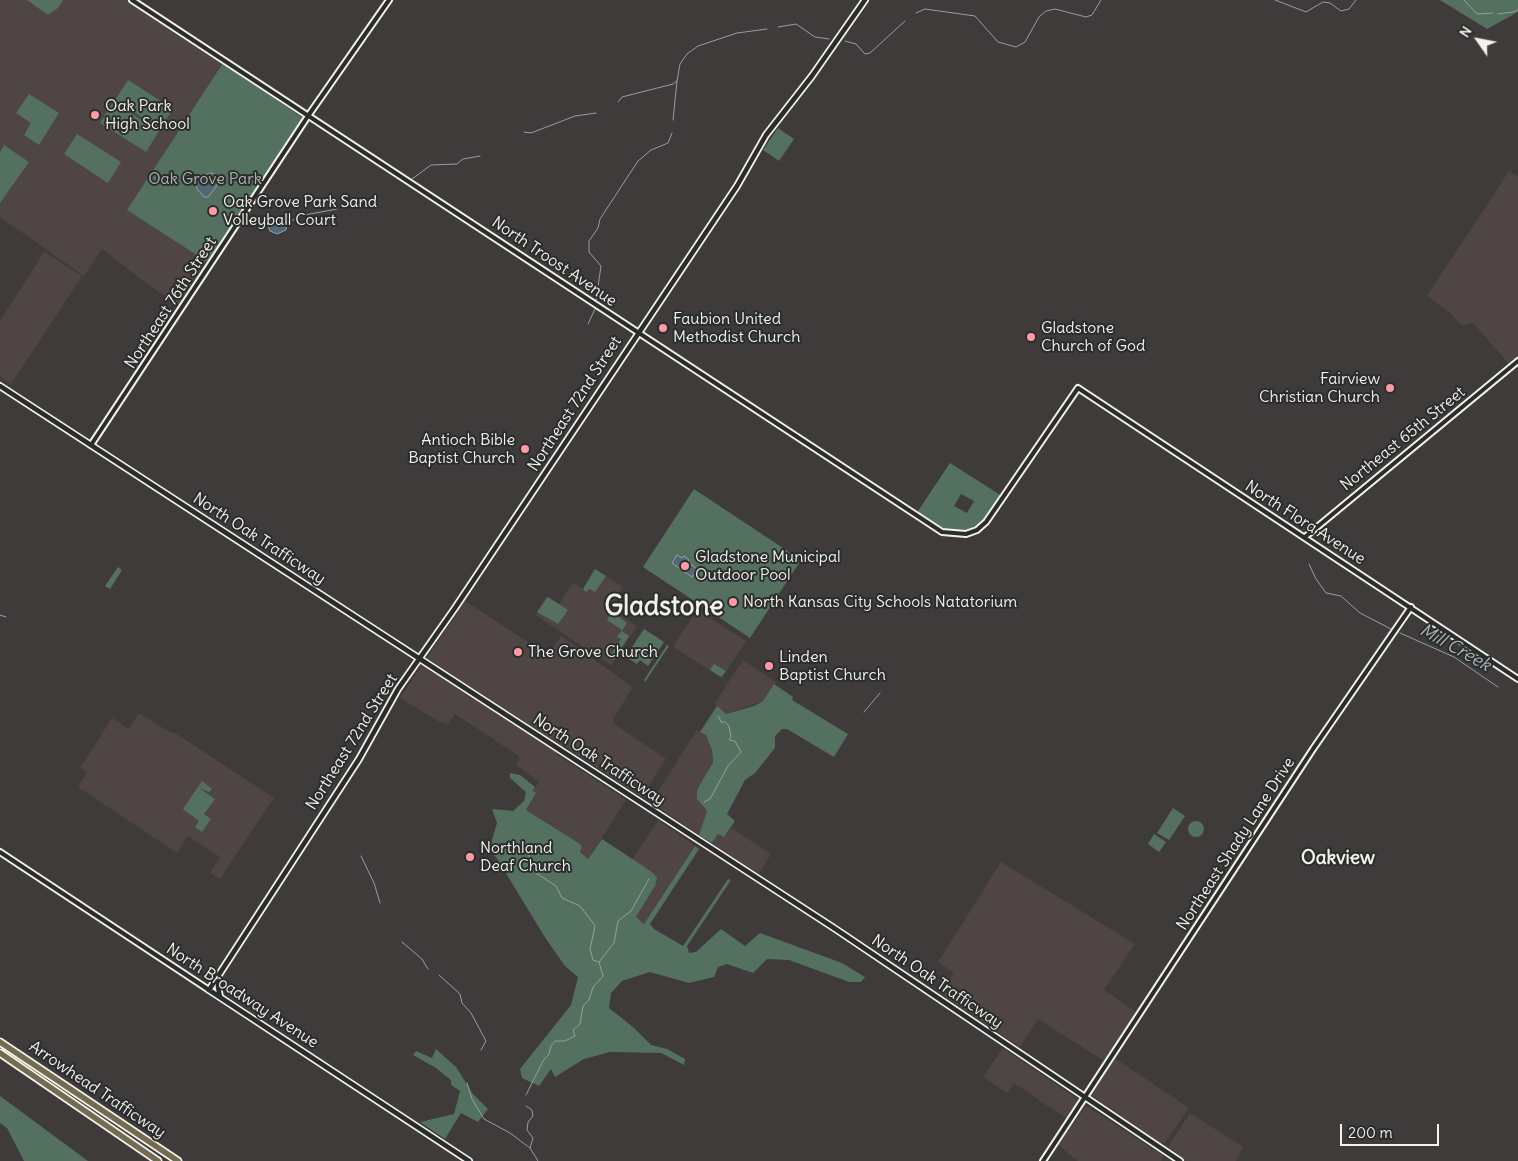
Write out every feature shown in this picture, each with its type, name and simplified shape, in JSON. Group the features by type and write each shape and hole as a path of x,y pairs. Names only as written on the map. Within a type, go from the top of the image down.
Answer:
{"highway":[{"name":"Arrowhead Trafficway","path":"0,1042 178,1161"},
{"name":"Arrowhead Trafficway","path":"0,1053 158,1161"}],"main road":[{"name":"Northeast 72nd Street","path":"209,990 359,759 397,690 420,659 637,332 737,186 756,150 776,121 812,76 865,0"},
{"name":"North Oak Trafficway","path":"0,386 834,928 1180,1161"},
{"path":"218,975 220,997"},
{"name":"North Broadway Avenue","path":"209,990 469,1161"}],"street":[{"name":"North Troost Avenue","path":"132,0 932,527 952,535 966,534 978,530 986,522 1078,388"},
{"name":"Northeast 76th Street","path":"91,445 308,116 389,0"},
{"name":"Northeast 65th Street","path":"1305,537 1518,361"},
{"name":"North Flora Avenue","path":"1078,388 1412,607 1518,679"},
{"name":"Northeast Shady Lane Drive","path":"1043,1161 1313,750 1412,607"},
{"name":"North Broadway Avenue","path":"0,852 209,990"}],"shaded area":[{"name":"Oak Park High School","path":"0,0 126,0 223,63 128,209 209,263 181,307 102,249 84,276 0,217"},
{"path":"1509,171 1518,177 1518,358 1510,365 1473,323 1462,326 1451,314 1427,296"},
{"path":"44,252 82,276 11,384 0,376 0,321"},
{"path":"595,569 623,587 610,608 637,626 611,665 535,615 546,596 559,604 573,583 583,589"},
{"path":"465,601 548,655 561,636 633,687 613,719 614,724 666,759 642,797 563,745 556,754 626,800 588,859 580,852 577,842 526,810 536,794 533,791 539,782 516,765 520,758 516,754 455,714 448,724 440,722 400,698"},
{"path":"697,610 746,641 722,678 673,647"},
{"path":"743,660 776,682 763,701 726,714 714,704"},
{"path":"139,713 171,733 175,733 274,798 220,879 210,873 220,857 188,836 177,853 78,787 87,772 80,768 112,718 129,729"},
{"path":"697,730 706,735 712,750 713,762 697,790 697,799 707,811 699,835 651,802"},
{"path":"658,820 695,846 644,924 636,917 655,886 632,860"},
{"path":"731,828 771,854 758,875 712,843 718,833 724,837"},
{"path":"1001,862 1135,944 1104,990 1136,1012 1104,1061 1038,1019 1020,1047 940,993 954,973 938,962"},
{"path":"1003,1048 1077,1099 1077,1104 1067,1119 1014,1083 1007,1093 983,1077"},
{"path":"1113,1057 1189,1108 1165,1143 1161,1144 1091,1095 1091,1090"},
{"path":"1086,1106 1164,1156 1161,1161 1078,1161 1058,1145"},
{"path":"1190,1113 1243,1147 1236,1161 1186,1161 1169,1150 1169,1145"}],"green space":[{"path":"27,0 63,0 58,8 48,15"},
{"path":"1440,0 1518,0 1518,12 1487,29"},
{"name":"Oak Grove Park","path":"223,63 303,118 209,263 127,210"},
{"path":"128,80 173,109 160,129 115,100"},
{"path":"29,94 59,113 39,145 24,135 31,123 16,113"},
{"path":"113,102 159,131 146,152 100,123"},
{"path":"778,128 794,139 779,161 763,150"},
{"path":"77,134 121,162 108,183 64,154"},
{"path":"4,145 29,162 0,203 0,152"},
{"path":"950,463 1002,496 983,522 965,532 945,531 916,514","holes":["961,494 974,501 967,513 954,506"]},
{"path":"694,489 801,560 750,638 643,567"},
{"path":"118,567 122,570 110,589 105,586"},
{"path":"595,569 606,576 595,592 590,589 586,592 583,589"},
{"path":"548,597 568,610 558,624 537,612"},
{"path":"612,612 627,623 622,631 629,636 614,660 609,657 621,639 617,637 622,630 607,620"},
{"path":"644,629 664,642 648,666 640,660 637,664 629,659 633,653 630,650"},
{"path":"667,645 669,646 645,682 644,680"},
{"path":"714,664 726,671 721,677 710,670"},
{"path":"774,684 793,697 792,700 848,734 834,757 787,729 782,729 775,736 775,748 755,773 745,780 727,814 735,821 724,837 718,834 712,843 699,835 707,811 697,799 697,790 713,762 712,750 706,735 700,732 717,706 726,714 754,706 763,701"},
{"path":"510,773 520,775 535,787 533,791 536,793 526,810 577,842 582,846 580,852 588,859 602,839 652,872 657,878 655,886 636,917 644,924 695,846 699,849 650,924 654,929 683,946 728,879 731,880 687,946 689,953 696,952 721,929 745,946 760,933 842,963 865,977 861,982 849,982 789,960 767,959 753,973 727,964 718,967 714,977 689,983 650,972 622,981 611,993 609,1008 633,1027 651,1045 667,1049 685,1059 684,1065 661,1053 610,1052 584,1059 555,1077 551,1069 539,1086 522,1078 520,1069 571,1005 578,977 565,966 546,939 496,857 489,850 497,823 492,809 513,811 524,801 526,792 510,778"},
{"path":"202,781 212,789 209,792 199,788 215,799 204,814 211,819 202,832 195,827 199,821 183,809"},
{"path":"1173,808 1185,816 1169,840 1157,833"},
{"path":"1196,821 1202,823 1204,829 1202,835 1196,837 1190,835 1188,829 1190,823"},
{"path":"1154,834 1166,842 1159,852 1148,844"},
{"path":"436,1049 456,1067 473,1094 488,1109 478,1122 461,1113 445,1139 420,1122 454,1114 460,1091 451,1085 451,1080 436,1068 413,1055 416,1051 432,1058"},
{"path":"0,1096 88,1161 24,1161 7,1128 0,1123"}],"water":[{"path":"212,173 217,176 216,187 208,197 204,197 197,189 196,183 199,176"},
{"path":"273,220 287,222 286,230 277,234 270,231 267,224"},
{"name":"Gladstone Municipal Outdoor Pool","path":"677,555 682,558 684,556 697,569 692,577 672,563"}],"waterway":[{"path":"916,13 925,9 975,16 998,42 1016,47 1025,42 1039,17 1046,11 1055,9 1086,17 1092,15 1101,0"},
{"path":"1275,0 1306,12 1323,2 1330,3 1341,11 1349,9 1356,0"},
{"path":"1464,0 1477,14 1493,13"},
{"path":"1498,14 1518,10"},
{"path":"845,41 856,44 865,54 870,53 905,21"},
{"path":"778,27 796,24 815,37 829,39"},
{"path":"618,102 622,97 673,84 677,81 680,64 687,54 698,46 737,33 767,29"},
{"path":"673,120 677,81"},
{"path":"524,132 531,133 575,116 596,113"},
{"path":"596,300 601,266 589,252 589,241 598,228 600,219 638,161 651,150 668,143 672,133"},
{"path":"412,179 431,165 457,164 463,159 480,156"},
{"path":"287,224 299,216 337,209"},
{"path":"588,324 595,309"},
{"name":"Mill Creek","path":"1309,564 1316,579 1326,593 1341,596 1360,613 1391,629"},
{"path":"0,615 6,617"},
{"name":"Mill Creek","path":"1400,633 1454,657 1498,687"},
{"path":"864,712 880,693"},
{"path":"704,802 710,799 728,766 741,752 735,741 729,740 731,737 729,726 725,722 721,722 718,716"},
{"path":"521,844 532,861 536,873 556,886 562,898 580,906 595,926 590,949 593,960 599,962"},
{"path":"361,856 374,883 380,903"},
{"path":"526,1095 555,1041 565,1041 575,1036 573,1030 580,1024 583,1006 589,1000 593,987 603,976 599,962 614,943 618,921 631,911 649,879"},
{"path":"402,942 422,959 428,969"},
{"path":"439,975 460,994 462,1003 471,1013 486,1041 481,1050"},
{"path":"467,1083 472,1099 484,1119 510,1133 530,1148"},
{"path":"526,1106 532,1110 533,1116 528,1122 527,1130 533,1138 530,1148 538,1161"}],"place":[{"name":"Oak Park High School","path":"95,115"},
{"name":"Oak Grove Park Sand Volleyball Court","path":"213,211"},
{"name":"Faubion United Methodist Church","path":"663,328"},
{"name":"Gladstone Church of God","path":"1031,337"},
{"name":"Fairview Christian Church","path":"1390,388"},
{"name":"Antioch Bible Baptist Church","path":"525,449"},
{"name":"Gladstone Municipal Outdoor Pool","path":"685,566"},
{"name":"North Kansas City Schools Natatorium","path":"733,602"},
{"name":"The Grove Church","path":"518,652"},
{"name":"Linden Baptist Church","path":"769,666"},
{"name":"Northland Deaf Church","path":"470,857"}],"district":[{"name":"Gladstone","path":"664,608"},
{"name":"Oakview","path":"1338,859"}]}
